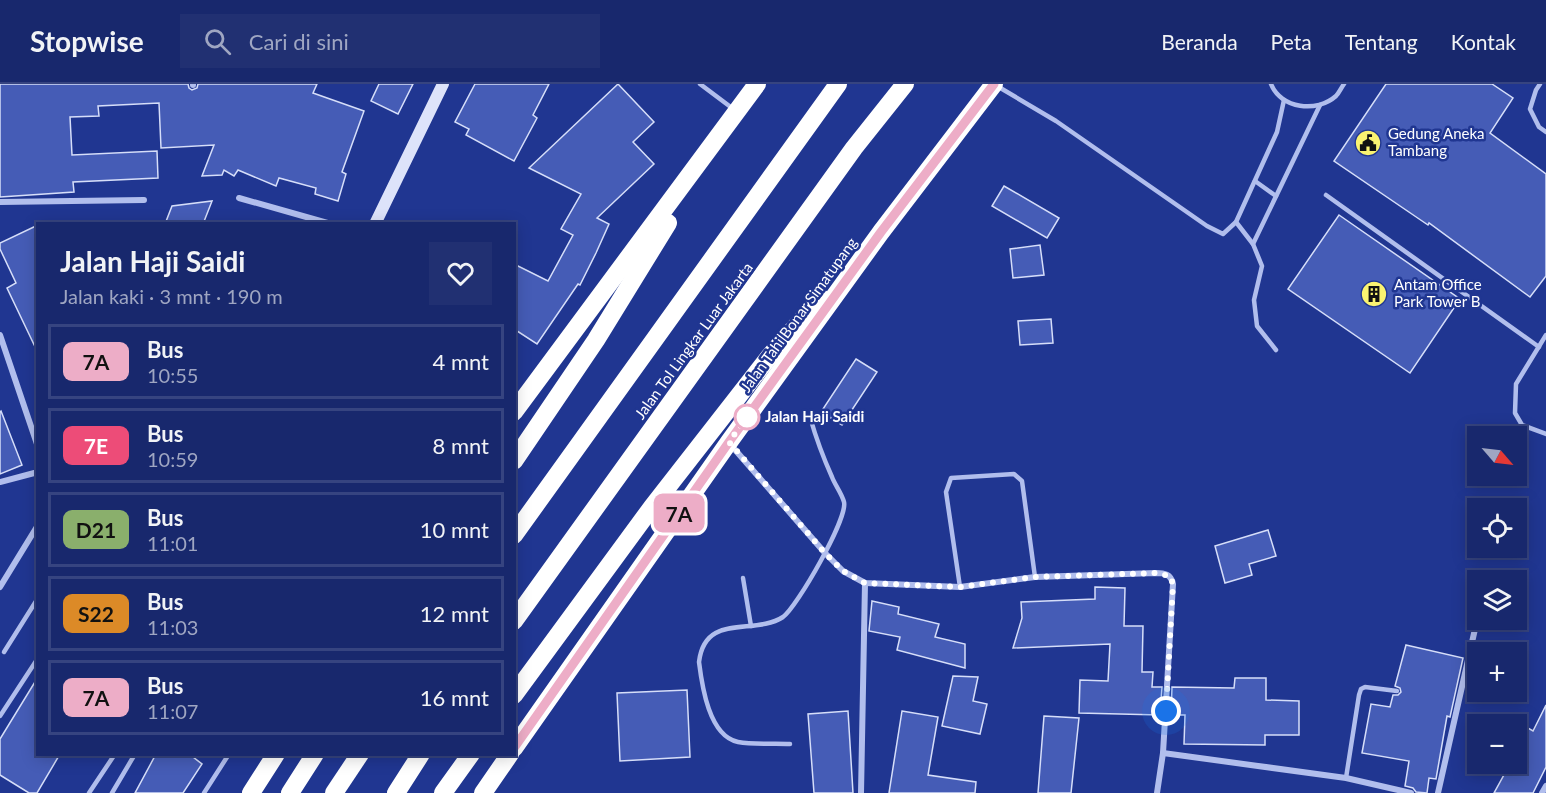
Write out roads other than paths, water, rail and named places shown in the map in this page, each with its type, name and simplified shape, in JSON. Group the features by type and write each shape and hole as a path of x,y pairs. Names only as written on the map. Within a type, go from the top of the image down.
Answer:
{"highway":[{"path":"516,409 757,84"},
{"path":"516,532 838,84"},
{"name":"Jalan Tol Lingkar Luar Jakarta","path":"516,618 847,158 905,84"},
{"name":"Jalan Tahi Bonar Simatupang","path":"516,745 729,442 881,232 994,84"},
{"path":"516,458 608,320 724,129"},
{"path":"516,692 652,507 769,357 881,232"},
{"path":"290,793 314,756"},
{"path":"334,793 359,756"},
{"path":"396,793 420,756"},
{"path":"443,793 470,756"},
{"path":"483,793 509,756"},
{"path":"251,793 272,757"}],"street":[{"path":"376,222 442,84"},
{"path":"239,198 324,222"},
{"path":"0,201 144,200"},
{"path":"0,335 36,441"},
{"path":"729,442 825,553 843,571 865,583 960,587 1035,577 1156,573 1164,573 1172,579 1163,753 1157,793"},
{"path":"0,482 36,473"},
{"path":"0,587 36,528"},
{"path":"861,793 865,583"},
{"path":"1438,793 1475,630"},
{"path":"1163,753 1346,778 1411,793"},
{"path":"1542,793 1546,786"}],"lane":[{"path":"700,84 737,111"},
{"path":"994,84 1056,121 1207,226 1223,234 1236,222 1255,181 1277,132 1284,100"},
{"path":"1271,84 1284,100 1301,107 1320,105 1337,95 1344,84"},
{"path":"1540,84 1530,109 1539,127 1546,132"},
{"path":"1253,244 1320,105"},
{"path":"1255,181 1276,196"},
{"path":"1326,195 1539,347"},
{"path":"1236,222 1253,244 1262,266 1254,300 1257,326 1276,350"},
{"path":"1546,335 1516,384 1515,412 1522,425 1546,434"},
{"path":"790,744 736,742 726,736 712,719 700,669 700,652 704,643 719,631 781,618 790,610 825,553 838,526 844,503 817,444 810,417"},
{"path":"960,587 946,492 951,478 1014,474 1022,481 1035,577"},
{"path":"31,536 36,539"},
{"path":"743,578 751,626"},
{"path":"4,652 36,600"},
{"path":"0,716 36,661"},
{"path":"1346,778 1359,695 1362,689 1365,687 1397,691"},
{"path":"89,793 113,756"},
{"path":"112,793 134,756"},
{"path":"204,793 228,756"}],"place":[{"name":"Gedung Aneka Tambang","path":"1368,143"},
{"name":"Antam Office Park Tower B","path":"1374,294"},
{"name":"Jalan Haji Saidi","path":"747,417"}]}
